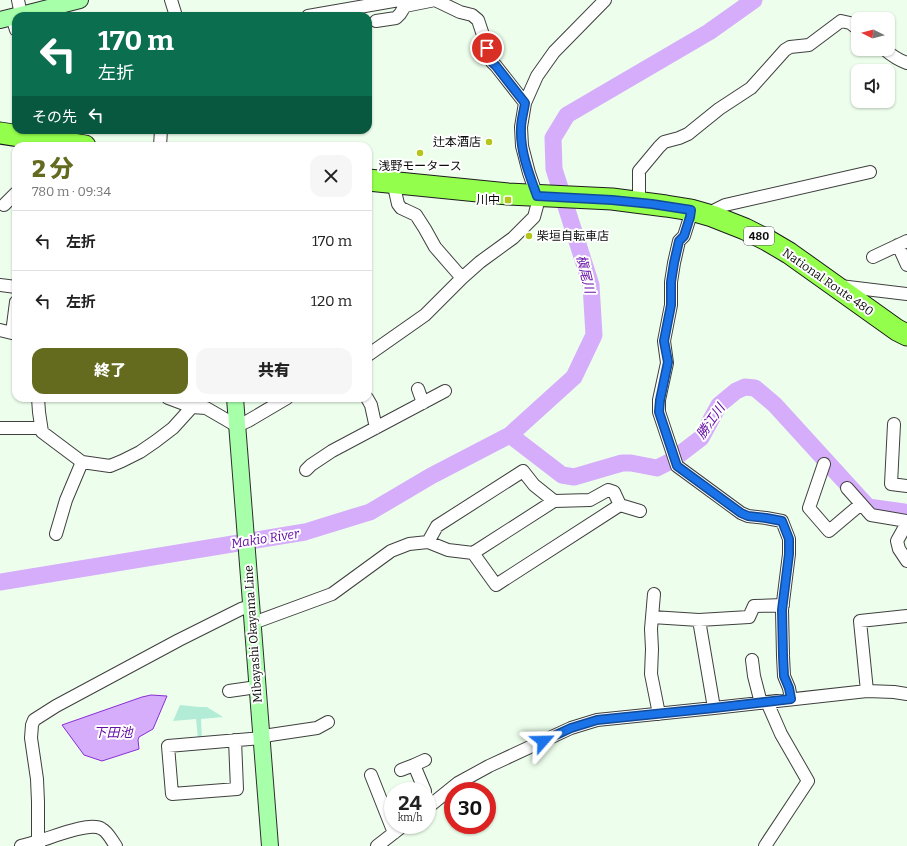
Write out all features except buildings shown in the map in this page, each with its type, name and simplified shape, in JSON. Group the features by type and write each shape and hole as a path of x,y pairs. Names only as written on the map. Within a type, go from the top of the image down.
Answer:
{"highway":[{"path":"12,138 51,139 66,142"},
{"name":"National Route 480","path":"372,180 542,196 639,202 691,210 712,216 745,229 789,253 833,286 897,330 907,335"}],"main road":[{"path":"30,12 80,0"},
{"name":"Mibayashi Okayama Line","path":"235,402 270,846"}],"street":[{"path":"171,0 175,12"},
{"path":"335,12 401,2 435,0 460,12 472,15 478,20 492,62 525,103"},
{"path":"372,352 425,315 462,278 480,262 513,238 534,217 542,196 529,173 522,146 521,127 525,103 537,76 554,52 605,0"},
{"path":"376,21 396,18 400,14 401,2"},
{"path":"639,202 639,171 659,146 664,142 688,134 719,109 751,88 785,50 809,45 840,22 851,24"},
{"path":"893,56 907,63"},
{"path":"712,216 715,210 725,204 870,172"},
{"path":"393,182 398,204 401,208 416,215 435,247 462,278"},
{"path":"4,205 12,197"},
{"path":"691,210 684,236 679,241 674,263 671,282 671,305 664,341 668,362 659,412 677,466 741,513 748,516 782,521 789,539 789,554 783,605 783,656 784,676 789,688 791,699"},
{"path":"873,257 902,243 907,266"},
{"path":"0,285 12,286"},
{"path":"833,286 847,286 907,294"},
{"path":"0,330 12,333"},
{"path":"418,389 423,403"},
{"path":"313,468 332,451 353,445 376,428 445,391"},
{"path":"38,402 42,432 82,462 110,466 134,455 156,441 173,428 192,406"},
{"path":"180,402 206,408 237,426 248,422 280,402"},
{"path":"369,402 376,428"},
{"path":"894,424 891,484 907,486"},
{"path":"0,428 41,428"},
{"path":"56,534 66,500 82,462"},
{"path":"824,464 809,508 829,531 861,504"},
{"path":"428,542 437,526 523,470 534,485 554,501"},
{"path":"847,488 871,515 907,522 897,541 899,549 907,561"},
{"path":"253,623 332,594 391,551 409,544 428,542 448,550 473,552 554,501 590,500 608,490 614,492 620,505 640,511"},
{"path":"473,552 496,585 620,505"},
{"path":"654,594 651,674 659,714"},
{"path":"652,617 699,620 749,617 754,606 783,605"},
{"path":"38,844 38,787 31,738 34,720 56,706 179,640 241,609 251,606"},
{"path":"867,691 860,621 907,616"},
{"path":"699,620 714,708"},
{"path":"752,660 754,676 764,702 808,781 765,846"},
{"path":"229,690 257,687"},
{"path":"436,797 489,766 571,728 597,720 867,691 907,694"},
{"path":"235,740 237,789 172,794 168,746 235,740 261,738 270,735 324,728"},
{"path":"400,770 425,760"},
{"path":"414,765 421,782"},
{"path":"371,775 384,808"},
{"path":"21,846 38,844 88,827 101,828 116,846"},
{"path":"377,846 393,834"}],"green space":[{"path":"180,705 207,707 223,717 201,719 202,739 198,739 196,719 173,721"}],"water":[{"name":"下田池","path":"151,695 167,696 153,729 139,737 139,749 102,761 84,755 62,725 142,697"}],"waterway":[{"name":"槇尾川","path":"0,582 305,532 370,512 431,476 510,435 574,377 594,335 591,285 554,169 553,138 567,115 709,32 754,0"},
{"name":"勝江川","path":"510,435 562,475 574,477 622,463 631,463 657,468 671,461 701,438 719,405 736,391 745,387 755,388 775,405 868,507 904,512"}],"place":[{"name":"辻本酒店","path":"489,142"},
{"name":"浅野モータース","path":"420,153"},
{"name":"川中","path":"508,200"},
{"name":"柴垣自転車店","path":"529,236"}],"route":[{"path":"487,48 492,62 525,103 521,127 522,146 537,196 612,200 691,210 684,236 679,241 674,263 671,282 671,305 664,341 668,362 659,412 677,466 741,513 748,516 782,521 789,539 789,554 782,610 784,676 789,688 791,699 597,720 571,728 543,741"}],"water label":[{"name":"Makio River","path":"265,538"}]}
